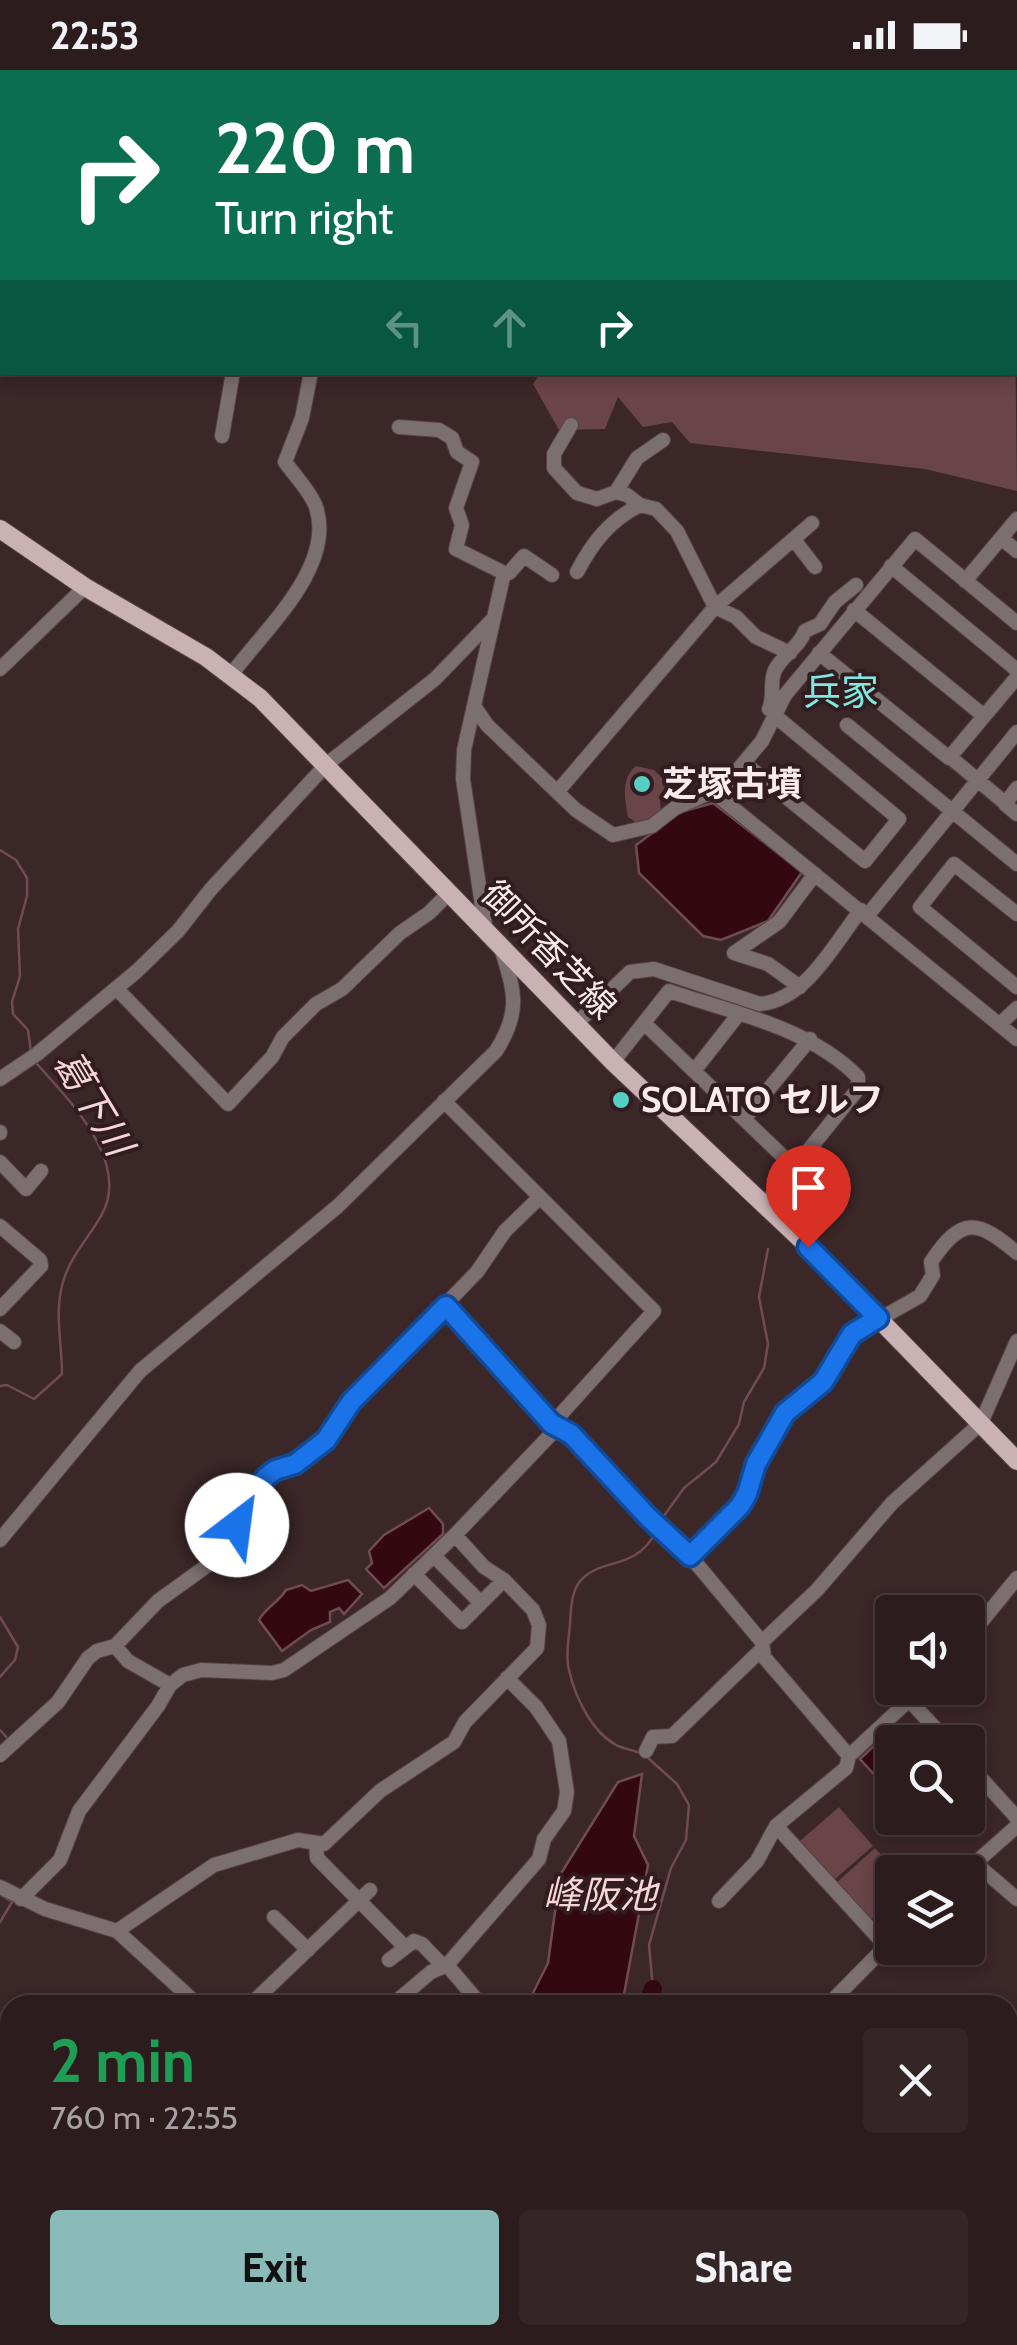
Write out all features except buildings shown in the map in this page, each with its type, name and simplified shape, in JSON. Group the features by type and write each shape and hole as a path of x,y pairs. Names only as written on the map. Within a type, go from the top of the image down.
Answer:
{"main road":[{"name":"御所香芝線","path":"0,528 85,587 206,657 260,698 613,1062 765,1204 1017,1461"}],"street":[{"path":"222,436 232,375"},
{"path":"230,674 280,615 316,555 317,512 286,462 302,418 310,375"},
{"path":"572,425 554,454 554,468 577,493 597,499 616,492 627,494 640,505 656,509 677,531 715,608 736,618 756,637 790,654"},
{"path":"399,427 439,430 452,438 457,452 472,462 456,508 462,525 456,549 504,573 509,573 524,556 552,575"},
{"path":"616,492 636,458 663,440"},
{"path":"578,572 600,535 640,505"},
{"path":"965,581 1017,518"},
{"path":"558,791 715,608 812,524"},
{"path":"1001,538 1017,551"},
{"path":"1017,624 915,539 785,695 762,741 717,795 1017,1039"},
{"path":"795,541 816,567"},
{"path":"890,566 1017,674 950,757"},
{"path":"486,933 463,780 464,750 504,573"},
{"path":"474,706 488,725 576,810 613,835 652,826 675,808 709,793 760,726 774,699 776,668 802,641 804,631 820,624 835,602 856,585"},
{"path":"0,670 85,587"},
{"path":"854,610 984,716"},
{"path":"0,1079 37,1054 178,931 327,764 435,679 492,619"},
{"path":"819,653 1017,814"},
{"path":"744,763 864,861 899,818 774,716"},
{"path":"847,726 1017,864"},
{"path":"576,1024 630,972 639,969 654,969 760,1004 776,1002 800,988 1017,732"},
{"path":"1006,802 1017,788"},
{"path":"1017,914 954,864 920,907 1017,986"},
{"path":"800,988 768,964 734,953 779,922 815,874"},
{"path":"116,988 228,1104 316,1004 342,989 400,932 429,913 448,894"},
{"path":"0,1540 140,1371 338,1206 496,1050 514,1014 514,991 500,947"},
{"path":"613,1062 669,991 810,1039 849,1067 858,1077 858,1089 765,1204"},
{"path":"1000,1024 1017,1008"},
{"path":"694,1071 738,1014"},
{"path":"644,1022 795,1168"},
{"path":"744,1119 810,1039"},
{"path":"22,1899 60,1860 78,1811 170,1685 183,1675 201,1670 284,1670 366,1616 456,1535 654,1311 444,1102"},
{"path":"2,1167 26,1188 42,1171"},
{"path":"0,1754 58,1702 88,1658 115,1646 158,1601 219,1557 250,1510 256,1490 265,1478 275,1470 295,1464 326,1440 351,1402 478,1272 506,1231 539,1198"},
{"path":"0,1226 40,1260 41,1266 0,1309"},
{"path":"690,1556 740,1506 756,1464 785,1413 823,1382 852,1334 920,1296 933,1275 931,1262 952,1235 968,1228 988,1229 1017,1253"},
{"path":"446,1306 555,1425 571,1434 690,1556 762,1646 764,1658 849,1756"},
{"path":"0,1331 14,1342"},
{"path":"646,1752 654,1736 672,1736 817,1590 892,1504 980,1423 1017,1341"},
{"path":"117,1931 214,1864 298,1840 324,1844 380,1790 454,1742 465,1722 536,1648 540,1637 533,1610 504,1580 484,1567 456,1535"},
{"path":"434,1556 481,1603"},
{"path":"414,1574 462,1622 504,1580"},
{"path":"985,1617 1017,1578"},
{"path":"115,1646 128,1661 170,1685"},
{"path":"404,1995 431,1972 445,1966 539,1859 544,1839 564,1811 567,1792 559,1741 536,1708 507,1678"},
{"path":"719,1901 757,1861 776,1826 846,1768 849,1756 905,1705"},
{"path":"915,1705 933,1725"},
{"path":"985,1783 1017,1818"},
{"path":"776,1826 875,1929"},
{"path":"985,1855 1017,1826"},
{"path":"316,1843 317,1858 365,1896 404,1946"},
{"path":"985,1878 1017,1899"},
{"path":"0,1886 22,1899 117,1931 187,1995"},
{"path":"261,1995 365,1896"},
{"path":"274,1916 308,1950"},
{"path":"389,1960 414,1941 422,1944 472,1995"},
{"path":"838,1995 875,1957"}],"shaded area":[{"path":"539,375 1016,375 1017,491 925,469 690,443 672,422 643,427 618,397 605,429 559,430 533,384"},
{"path":"636,766 654,770 669,785 660,801 661,814 654,821 638,824 628,817 625,797 628,777"},
{"path":"839,1807 873,1846 834,1880 800,1841"},
{"path":"875,1848 881,1855 875,1855 875,1916 869,1921 836,1883"}],"water":[{"path":"713,803 802,872 768,921 721,940 703,936 639,873 636,845 681,812"},
{"path":"429,1508 443,1524 443,1534 384,1588 366,1569 372,1563 369,1551 384,1535"},
{"path":"348,1580 362,1594 344,1614 339,1608 330,1612 330,1622 282,1651 259,1620 286,1590 302,1585 311,1591"},
{"path":"875,1745 875,1775 860,1759"},
{"name":"峰阪池","path":"642,1774 634,1836 648,1865 624,1995 532,1995 548,1963 560,1875 618,1782"}],"waterway":[{"name":"葛下川","path":"0,850 16,860 27,878 27,896 18,929 20,976 12,1002 13,1014 28,1030 31,1052"},
{"name":"葛下川","path":"0,1386 7,1385 34,1399 62,1374 60,1293 66,1272 101,1216 108,1196 109,1175 93,1134 37,1064"},
{"path":"661,1520 684,1488 716,1462 739,1424 744,1402 764,1368 768,1344 759,1297 768,1249"},
{"path":"640,1753 618,1746 593,1723 572,1680 568,1647 572,1600 581,1580 599,1568 638,1553 656,1532"},
{"name":"葛下川","path":"0,1617 18,1647 15,1660 0,1677"},
{"name":"葛下川","path":"0,1730 9,1740"},
{"path":"647,1757 677,1784 689,1805 686,1840 671,1868 649,1945 653,1989"},
{"name":"葛下川","path":"0,1922 12,1902 1,1895"},
{"path":"651,1995 653,1989"}],"place":[{"name":"芝塚古墳","path":"642,784"},
{"name":"SOLATO セルフ","path":"621,1100"}],"district":[{"name":"兵家","path":"841,692"}],"route":[{"path":"237,1525 250,1510 256,1490 265,1478 275,1470 295,1464 326,1440 351,1402 446,1306 552,1424 571,1434 690,1556 740,1506 756,1464 785,1413 823,1382 852,1334 878,1318 808,1247"}]}
